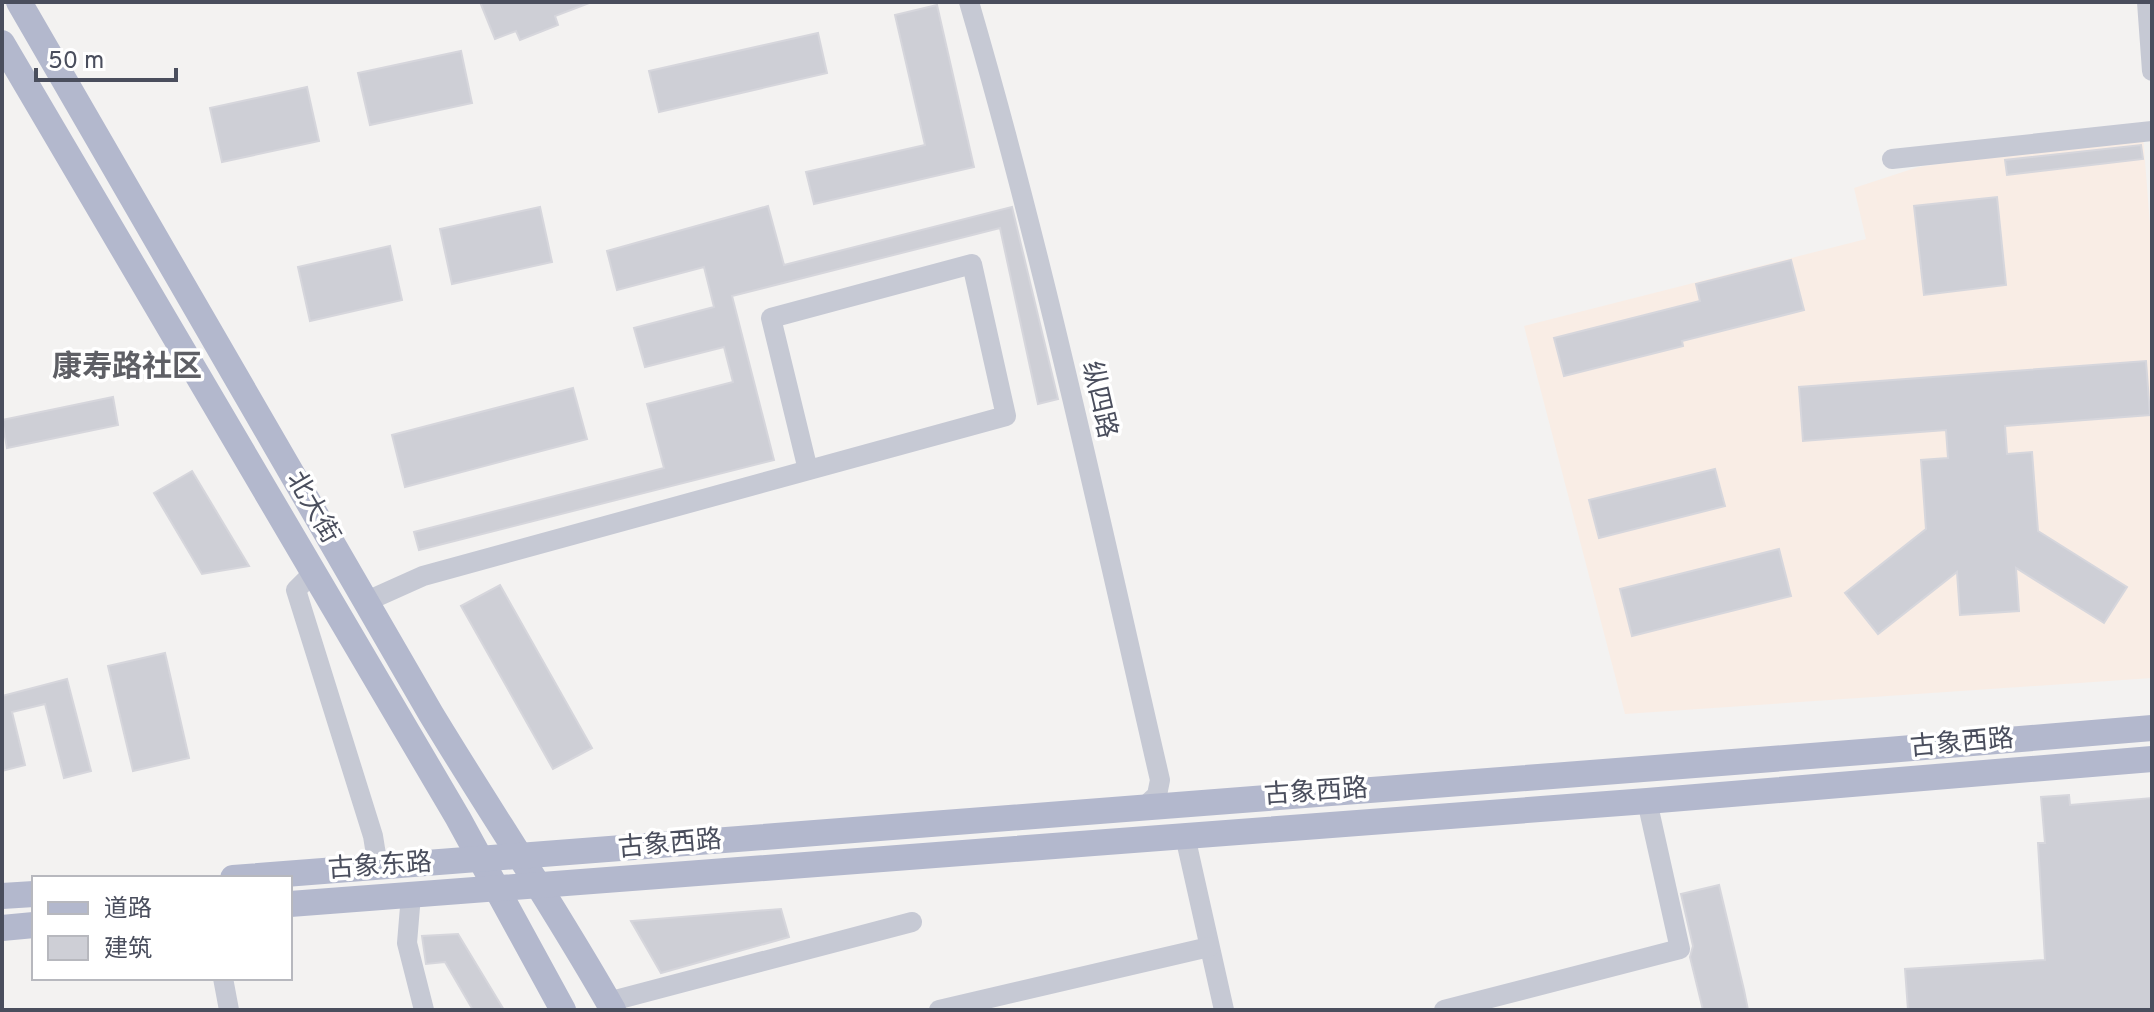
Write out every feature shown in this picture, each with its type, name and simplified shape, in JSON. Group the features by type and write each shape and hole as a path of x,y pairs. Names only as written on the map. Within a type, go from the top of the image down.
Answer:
{"main road":[{"name":"北大街","path":"19,2 365,602 518,856 571,936 610,1006"},
{"name":"北大街","path":"2,43 480,859 563,1010"},
{"name":"古象西路","path":"480,859 2152,728"},
{"name":"古象西路","path":"496,889 2152,759"},
{"name":"古象东路","path":"259,876 480,859"},
{"name":"古象东路","path":"292,904 496,889"},
{"path":"2,896 32,894"},
{"path":"2,928 32,925"}],"street":[{"name":"纵四路","path":"969,2 1003,118 1043,277 1160,780 1157,795 1145,806"},
{"name":"纵四路","path":"979,2 1053,274 1170,780 1177,793 1190,802"},
{"path":"2147,2 2152,71"},
{"path":"1892,159 2152,131"},
{"path":"365,602 423,576 1006,416 972,264 771,318 808,470"},
{"path":"312,574 296,590 373,836 378,867"},
{"path":"1444,1010 1680,949 1647,801"},
{"path":"1185,836 1219,1009"},
{"path":"411,895 407,943 424,1010"},
{"path":"610,1006 912,922"},
{"path":"939,1010 1209,947"},
{"path":"223,980 229,1010"}],"shaded area":[{"path":"2143,135 2152,251 2152,678 1625,714 1524,326 1866,239 1854,188 1918,167"}],"building":[{"path":"480,2 589,3 555,16 558,25 520,40 516,31 495,39"},
{"path":"937,5 974,167 814,204 806,172 925,145 895,15"},
{"path":"818,33 827,73 659,112 649,71"},
{"path":"461,51 472,103 370,125 358,73"},
{"path":"307,87 319,141 222,162 210,108"},
{"path":"2141,145 2143,159 2007,175 2005,160"},
{"path":"1997,197 2006,285 1924,295 1914,206"},
{"path":"768,206 784,265 1012,207 1058,399 1038,404 1000,228 732,296 774,460 419,550 414,532 664,468 647,404 733,382 724,347 645,367 634,328 714,307 704,267 617,290 607,251"},
{"path":"540,207 552,262 452,284 440,229"},
{"path":"390,246 402,300 310,321 298,267"},
{"path":"1791,260 1804,310 1682,341 1683,346 1564,376 1554,338 1700,301 1696,284"},
{"path":"2146,361 2150,415 2005,426 2007,454 2032,452 2038,531 2127,587 2104,623 2016,568 2019,611 1960,615 1957,572 1878,634 1845,593 1926,529 1921,460 1948,458 1946,430 1803,441 1799,387"},
{"path":"573,388 587,439 405,487 392,435"},
{"path":"113,397 118,425 7,448 2,420"},
{"path":"1715,469 1725,506 1599,538 1589,500"},
{"path":"192,471 249,566 202,574 154,493"},
{"path":"1779,549 1791,596 1632,636 1620,589"},
{"path":"500,585 592,748 553,769 461,606"},
{"path":"165,653 189,758 133,771 108,666"},
{"path":"67,679 91,771 64,778 45,704 12,712 25,765 2,771 2,696"},
{"path":"2069,795 2070,805 2152,798 2152,1010 1908,1010 1905,969 2045,960 2038,843 2045,843 2041,797"},
{"path":"1719,885 1748,1010 1703,1010 1690,957 1693,946 1681,894"},
{"path":"781,909 789,937 661,973 631,921"},
{"path":"458,934 504,1010 473,1010 445,962 426,964 422,936"}],"district":[{"name":"康寿路社区","path":"127,368"}]}
